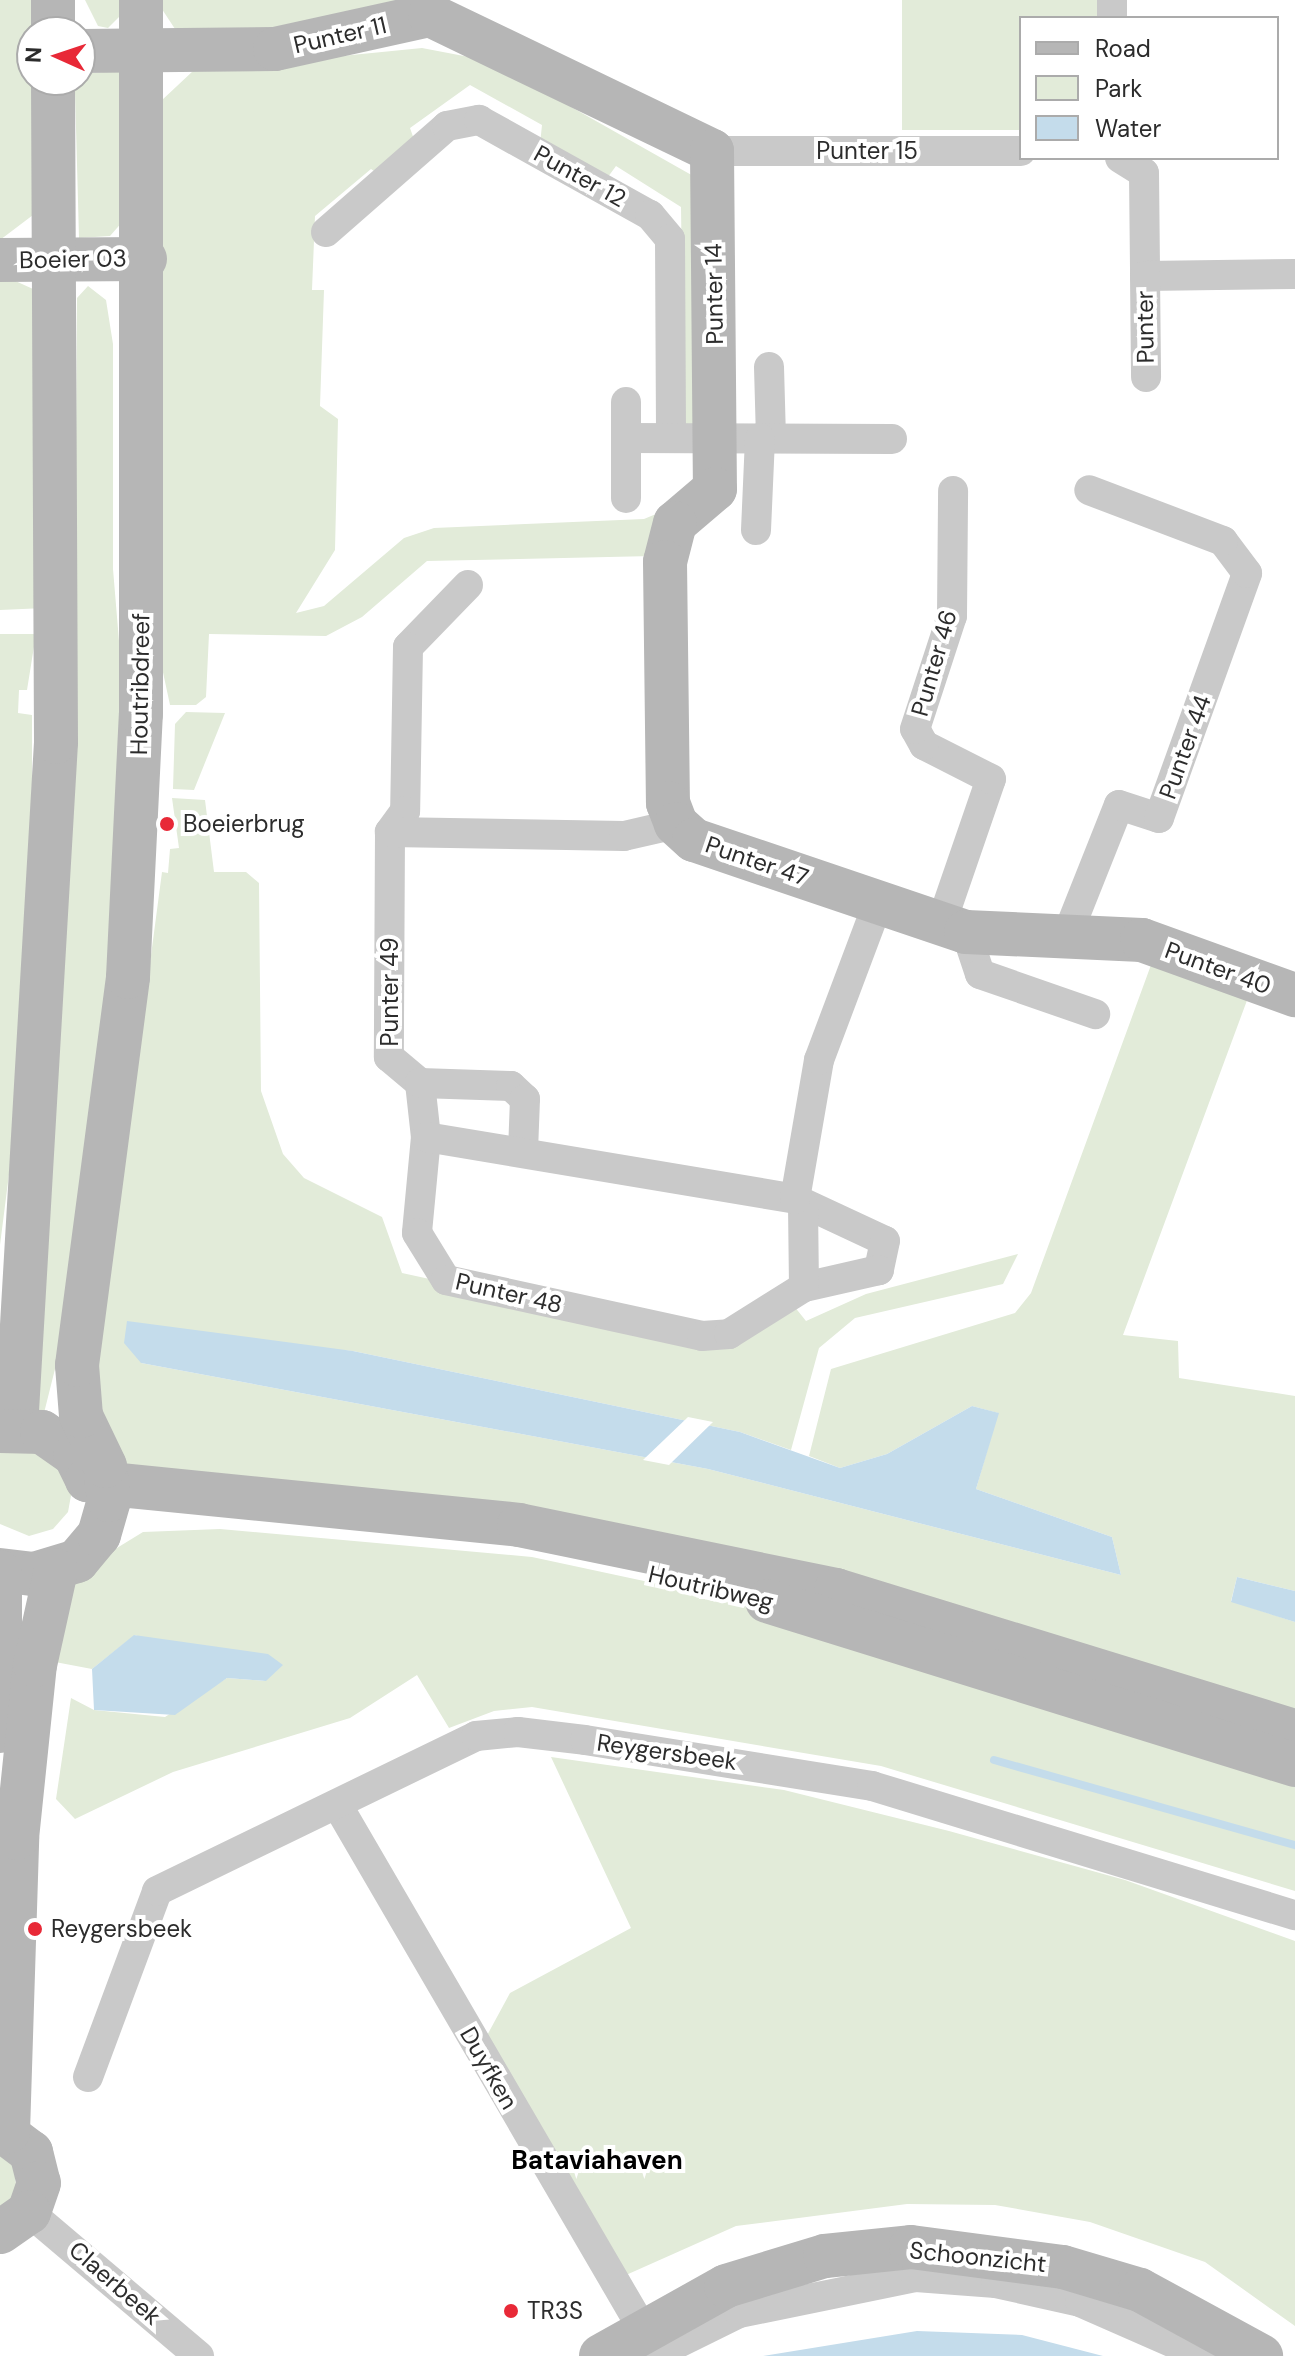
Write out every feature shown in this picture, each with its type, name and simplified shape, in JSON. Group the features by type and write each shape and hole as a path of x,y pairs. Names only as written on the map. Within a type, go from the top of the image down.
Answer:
{"main road":[{"name":"Houtribdreef","path":"101,1494 72,1434 77,1365 128,977 141,714 145,259 141,0"},
{"name":"Punter 11","path":"96,51 275,49 431,7 712,151"},
{"path":"53,96 56,742 8,1430 72,1434"},
{"name":"Punter 14","path":"712,151 715,489"},
{"name":"Boeier 03","path":"0,260 145,259"},
{"name":"Punter 47","path":"715,489 675,523 665,562 668,803 676,824 694,840 953,928 1066,938 1142,940"},
{"name":"Punter 40","path":"1142,940 1295,995"},
{"path":"0,1312 13,1222 26,1192"},
{"path":"22,1564 90,1550 101,1494"},
{"name":"Houtribweg","path":"101,1494 519,1525 836,1590 1295,1731"},
{"name":"Houtribweg","path":"101,1494 350,1528 533,1548 791,1606 1295,1765"},
{"path":"15,2222 38,2167 4,2131 11,1943 35,1665 22,1564"},
{"path":"0,1731 22,1564"},
{"name":"Schoonzicht","path":"601,2356 647,2342 726,2286 825,2256 911,2247 1063,2267 1140,2290 1261,2356"}],"street":[{"name":"Punter 12","path":"326,232 447,126 479,120 650,215 670,239 671,438"},
{"name":"Punter 15","path":"712,151 1019,151"},
{"name":"Punter","path":"1123,160 1144,173 1146,377"},
{"path":"1145,276 1295,274"},
{"path":"756,530 769,367"},
{"path":"626,402 626,498"},
{"path":"626,438 892,439"},
{"name":"Punter 44","path":"1066,938 1119,805 1159,818 1237,641 1247,573 1223,541 1089,490"},
{"name":"Punter 46","path":"953,491 952,616 915,729 924,745 991,779 953,928"},
{"name":"Punter 49","path":"420,1083 389,1057 390,832 405,811 408,647 468,585"},
{"path":"390,832 624,836 676,824"},
{"path":"804,1287 799,1203 819,1060 878,903"},
{"path":"953,928 980,974 1095,1014"},
{"path":"426,1137 420,1083 511,1086 525,1099 523,1151"},
{"name":"Punter 48","path":"426,1137 523,1151 799,1203 885,1241 879,1270 804,1287 729,1334 702,1336 446,1280 417,1233 426,1137"},
{"name":"Reygersbeek","path":"88,2077 157,1891 338,1806 441,1748 518,1732 872,1786 1295,1915"},
{"name":"Duyfken","path":"338,1806 647,2342"},
{"name":"Claerbeek","path":"15,2222 199,2356"},
{"path":"647,2342 739,2313 916,2277 996,2283 1080,2302 1203,2356"}],"green space":[{"path":"0,0 42,0 37,16 16,16 16,96 32,96 33,215 0,240"},
{"path":"85,0 124,0 121,15 108,28 98,26 96,16 93,16"},
{"path":"156,0 400,0 274,34 175,29"},
{"path":"902,0 1100,0 1100,16 1019,16 1019,130 902,130"},
{"path":"422,48 490,61 695,177 705,426 684,426 681,207 616,166 605,181 540,144 542,125 470,85 410,128 417,148 383,177 371,169 315,216 312,290 324,290 320,406 338,419 335,550 296,613 324,606 404,538 434,528 644,519 687,501 653,556 427,561 362,617 326,636 209,634 206,697 196,705 170,705 161,663 161,101 193,71"},
{"path":"119,71 124,220 110,236 79,238 75,96 96,96 96,73"},
{"path":"0,274 33,289 45,608 0,610"},
{"path":"88,286 106,300 113,344 113,569 122,677 112,965 66,1325 44,1413 28,1412 74,725 77,298"},
{"path":"0,634 36,634 27,690 19,690 18,713 32,715 32,784 16,1119 0,1245"},
{"path":"186,712 225,713 194,790 173,789 175,724"},
{"path":"172,798 205,800 214,872 246,872 259,883 261,1091 283,1154 304,1178 382,1217 402,1273 730,1344 790,1301 806,1321 866,1294 1018,1254 1003,1284 855,1318 819,1348 791,1450 740,1432 353,1351 274,1345 141,1363 708,1469 1121,1575 1112,1537 976,1489 998,1413 972,1406 887,1454 840,1468 809,1456 831,1369 1015,1313 1031,1293 1155,954 1249,995 1123,1335 1178,1341 1179,1378 1295,1396 1295,1591 1237,1577 1231,1601 1295,1622 1295,1718 1097,1654 141,1477 104,1444 96,1372 162,872 168,873 170,849 179,848"},
{"path":"0,1449 46,1452 72,1490 68,1512 53,1529 29,1536 0,1524"},
{"path":"220,1529 532,1557 742,1602 1295,1779 1295,1891 881,1766 532,1707 494,1711 449,1728 417,1675 350,1718 173,1772 75,1819 56,1799 71,1698 94,1710 165,1717 227,1678 266,1681 135,1635 92,1669 55,1662 65,1596 81,1570 143,1532"},
{"path":"551,1757 784,1790 949,1831 1125,1880 1295,1941 1295,2326 1205,2262 1090,2222 995,2205 907,2204 736,2226 626,2275 484,2041 510,1993 631,1928"},
{"path":"0,2149 13,2159 17,2193 0,2211"}],"water":[{"path":"127,1321 353,1351 740,1432 840,1468 887,1454 972,1406 999,1413 976,1489 1112,1537 1121,1575 708,1469 141,1363 124,1343"},
{"path":"1237,1577 1295,1591 1295,1622 1231,1602"},
{"path":"134,1635 268,1654 283,1665 266,1681 227,1678 175,1715 94,1710 92,1669"},
{"path":"917,2331 1022,2335 1103,2356 763,2356"}],"pier":[{"path":"688,1417 713,1422 669,1465 643,1460"}],"waterway":[{"path":"994,1760 1295,1845"}],"place":[{"name":"Boeierbrug","path":"167,824"},
{"name":"Reygersbeek","path":"35,1929"},
{"name":"TR3S","path":"511,2311"}],"district":[{"name":"Bataviahaven","path":"597,2161"}]}
